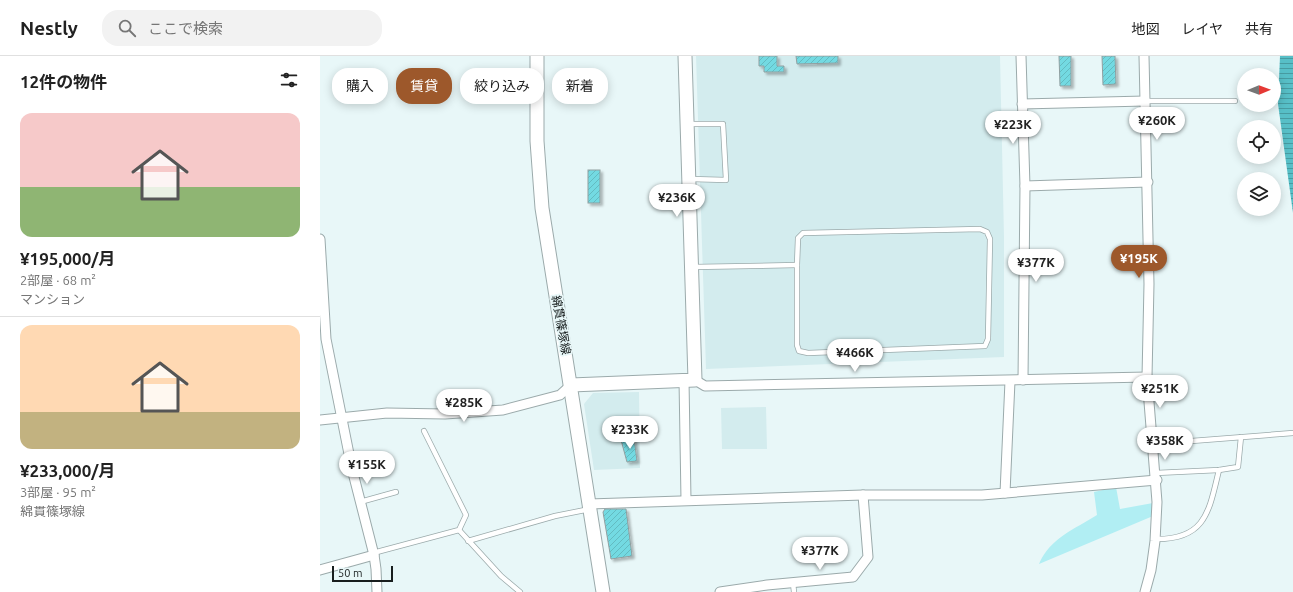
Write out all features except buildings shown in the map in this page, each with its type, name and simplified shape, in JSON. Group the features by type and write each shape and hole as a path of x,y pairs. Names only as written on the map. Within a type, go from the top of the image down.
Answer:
{"main road":[{"name":"綿貫篠塚線","path":"537,56 537,141 542,208 603,592"},
{"path":"571,384 690,380 691,267 685,56"}],"street":[{"path":"1021,56 1025,186 1023,380"},
{"path":"1144,56 1148,182 1149,284 1147,377 1156,476 1157,521 1151,570 1145,592"},
{"path":"1022,104 1145,101"},
{"path":"1025,186 1148,182"},
{"path":"320,239 326,339 360,502 373,554 377,592"},
{"path":"686,500 690,380 706,386 1010,381 1147,377"},
{"path":"1005,493 1010,381"},
{"path":"320,420 387,412 445,414 503,410 560,395 571,384"},
{"path":"590,507 686,500 863,495 982,495 1156,476"},
{"path":"720,592 794,588 850,579 868,557 863,495"},
{"path":"320,570 373,554"}],"lane":[{"path":"1145,101 1235,101"},
{"path":"687,124 723,124 726,180 688,179"},
{"path":"980,229 987,232 989,247 988,339 985,346 808,353 799,351 797,345 796,265 798,238 802,232 980,229"},
{"path":"691,267 796,265"},
{"path":"373,554 459,530 466,515 424,431"},
{"path":"1153,444 1293,433"},
{"path":"1156,476 1238,467 1241,437"},
{"path":"1155,539 1174,537 1192,531 1203,521 1211,501 1219,470"},
{"path":"360,502 396,492"},
{"path":"468,541 548,517 590,507"},
{"path":"459,530 501,576 520,592"}],"shaded area":[{"path":"696,56 1000,56 1004,237 1004,357 706,369"},
{"path":"1280,56 1293,56 1293,213 1279,112 1281,112 1281,68 1280,68"},
{"path":"639,392 640,468 594,470 584,404 593,393"},
{"path":"766,407 767,449 722,449 721,408"},
{"path":"1116,487 1120,509 1153,503 1153,516 1039,564 1044,555 1056,541 1097,515 1094,492"}]}
